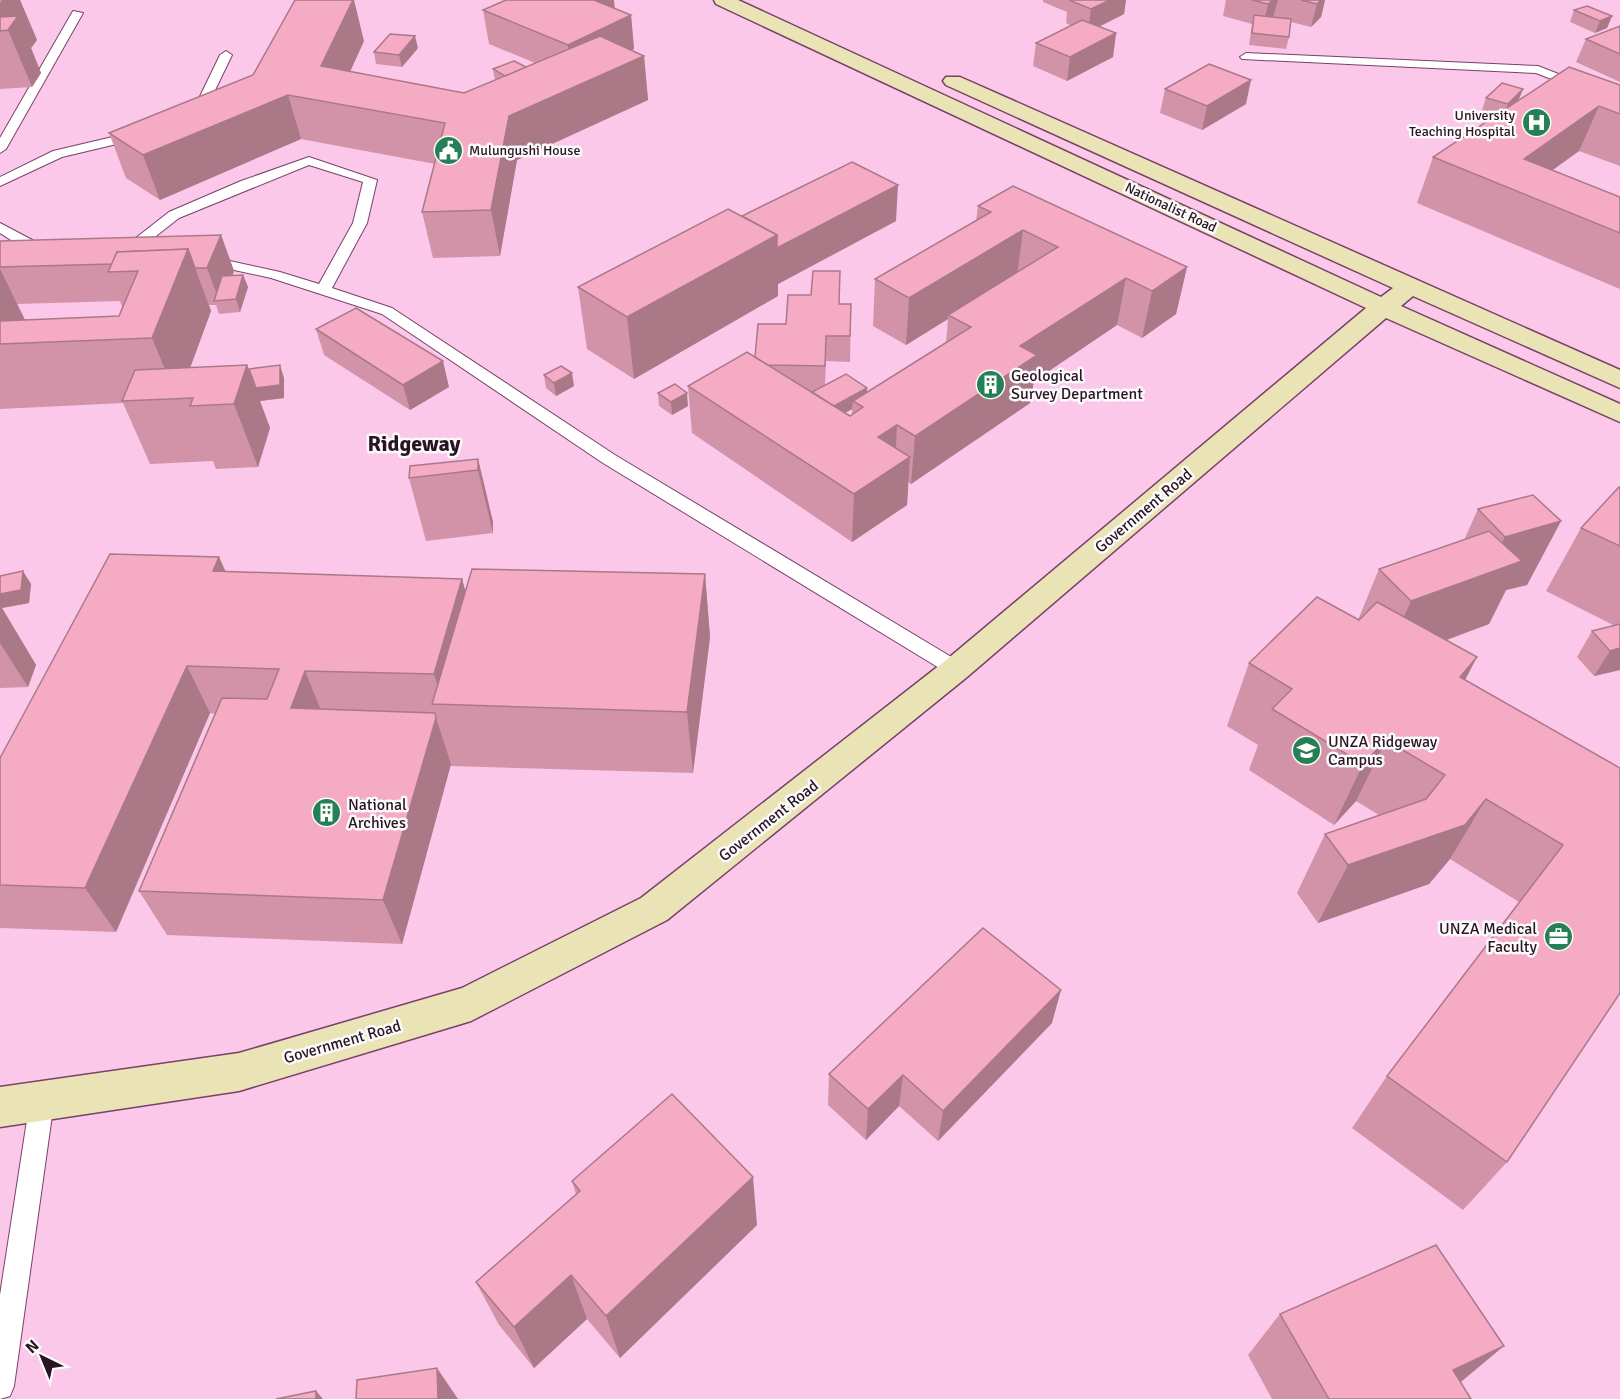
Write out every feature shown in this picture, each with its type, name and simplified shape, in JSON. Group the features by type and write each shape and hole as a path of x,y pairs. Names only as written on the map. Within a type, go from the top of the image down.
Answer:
{"main road":[{"name":"Nationalist Road","path":"723,0 1383,307 1620,414"},
{"path":"774,0 839,30"},
{"name":"Nationalist Road","path":"933,72 1620,380"},
{"name":"Government Road","path":"0,1107 238,1072 471,1003 654,909 956,669 1383,307 1410,287"}],"lane":[{"path":"0,149 77,13"},
{"path":"183,124 194,121 226,55"},
{"path":"1246,57 1538,70 1620,102"},
{"path":"0,182 58,154 149,132"},
{"path":"114,252 137,244 174,215 309,160 370,180 360,223 323,291"},
{"path":"0,227 30,246 60,256"},
{"path":"137,244 160,249"},
{"path":"194,257 275,275 387,311 609,459 956,669"},
{"path":"0,1386 42,1101"}],"building":[{"path":"295,0 353,0 321,66 464,93 600,36 644,56 509,116 491,210 422,212 445,123 288,95 143,155 109,133 253,75"},
{"path":"506,0 594,0 631,15 568,45 483,10"},
{"path":"1069,0 1110,0 1091,9"},
{"path":"1252,0 1273,0 1268,4"},
{"path":"1301,0 1321,0 1317,4"},
{"path":"1587,6 1612,16 1600,21 1574,10"},
{"path":"1254,15 1291,19 1289,37 1252,33"},
{"path":"18,16 8,30 0,31 0,17"},
{"path":"1082,20 1116,33 1070,57 1036,43"},
{"path":"1620,26 1620,54 1586,39"},
{"path":"390,34 415,36 399,55 374,52"},
{"path":"514,61 526,67 505,76 493,69"},
{"path":"1209,64 1251,80 1207,106 1165,89"},
{"path":"1569,67 1620,85 1620,114 1599,106 1524,159 1620,197 1620,233 1433,157"},
{"path":"1502,83 1523,89 1508,104 1486,98"},
{"path":"852,162 898,185 777,248 777,235 742,216"},
{"path":"1013,186 1187,267 1152,291 1126,278 1020,346 1037,355 915,436 897,425 878,437 910,457 854,494 688,386 747,352 850,416 863,407 853,401 971,327 948,315 1058,247 1023,230 909,298 875,279 991,212 978,206"},
{"path":"728,209 777,235 627,317 578,287"},
{"path":"221,235 207,268 195,268 188,249 117,252 112,264 0,267 0,241"},
{"path":"188,249 152,338 0,344 0,321 119,316 138,271 108,272 117,252"},
{"path":"813,271 840,271 839,304 851,304 850,336 826,336 825,366 768,365 755,357 758,324 786,324 788,295 811,295"},
{"path":"243,275 236,299 214,301 222,276"},
{"path":"356,308 443,361 403,385 316,329"},
{"path":"247,365 234,404 190,406 193,398 122,401 135,370"},
{"path":"280,365 280,385 256,388 249,369"},
{"path":"561,366 572,373 554,383 544,375"},
{"path":"846,374 867,388 834,406 812,392"},
{"path":"675,384 687,393 671,402 658,393"},
{"path":"478,459 478,470 409,478 410,466"},
{"path":"1620,487 1620,546 1581,528"},
{"path":"1533,495 1561,521 1505,537 1478,509"},
{"path":"1489,531 1522,561 1411,601 1379,569"},
{"name":"National Archives","path":"110,554 219,557 213,571 462,579 434,674 305,671 291,708 435,713 436,718 383,900 139,891 222,698 267,699 279,669 187,666 85,888 0,885 0,758"},
{"path":"472,569 705,574 687,712 432,704"},
{"path":"23,571 21,590 0,594 0,576"},
{"name":"UNZA Medical Faculty","path":"1317,597 1359,620 1377,602 1477,657 1460,677 1620,768 1620,993 1507,1162 1387,1076 1563,845 1486,799 1465,825 1348,865 1325,834 1426,799 1445,775 1386,740 1363,764 1272,709 1292,689 1249,663"},
{"path":"1620,624 1620,648 1610,651 1592,631"},
{"path":"983,928 1061,990 943,1111 903,1075 868,1109 829,1074"},
{"path":"672,1094 753,1177 606,1316 571,1275 514,1327 476,1282 580,1191 572,1181"},
{"path":"1436,1245 1504,1346 1453,1370 1471,1399 1329,1399 1280,1314"},
{"path":"437,1368 438,1399 356,1399 357,1380"},
{"path":"316,1391 316,1399 276,1399"}],"place":[{"name":"University Teaching Hospital","path":"1536,123"},
{"name":"Mulungushi House","path":"448,150"},
{"name":"Geological Survey Department","path":"990,384"},
{"name":"UNZA Ridgeway Campus","path":"1307,750"},
{"name":"National Archives","path":"327,813"},
{"name":"UNZA Medical Faculty","path":"1558,937"}],"district":[{"name":"Ridgeway","path":"414,443"}]}
